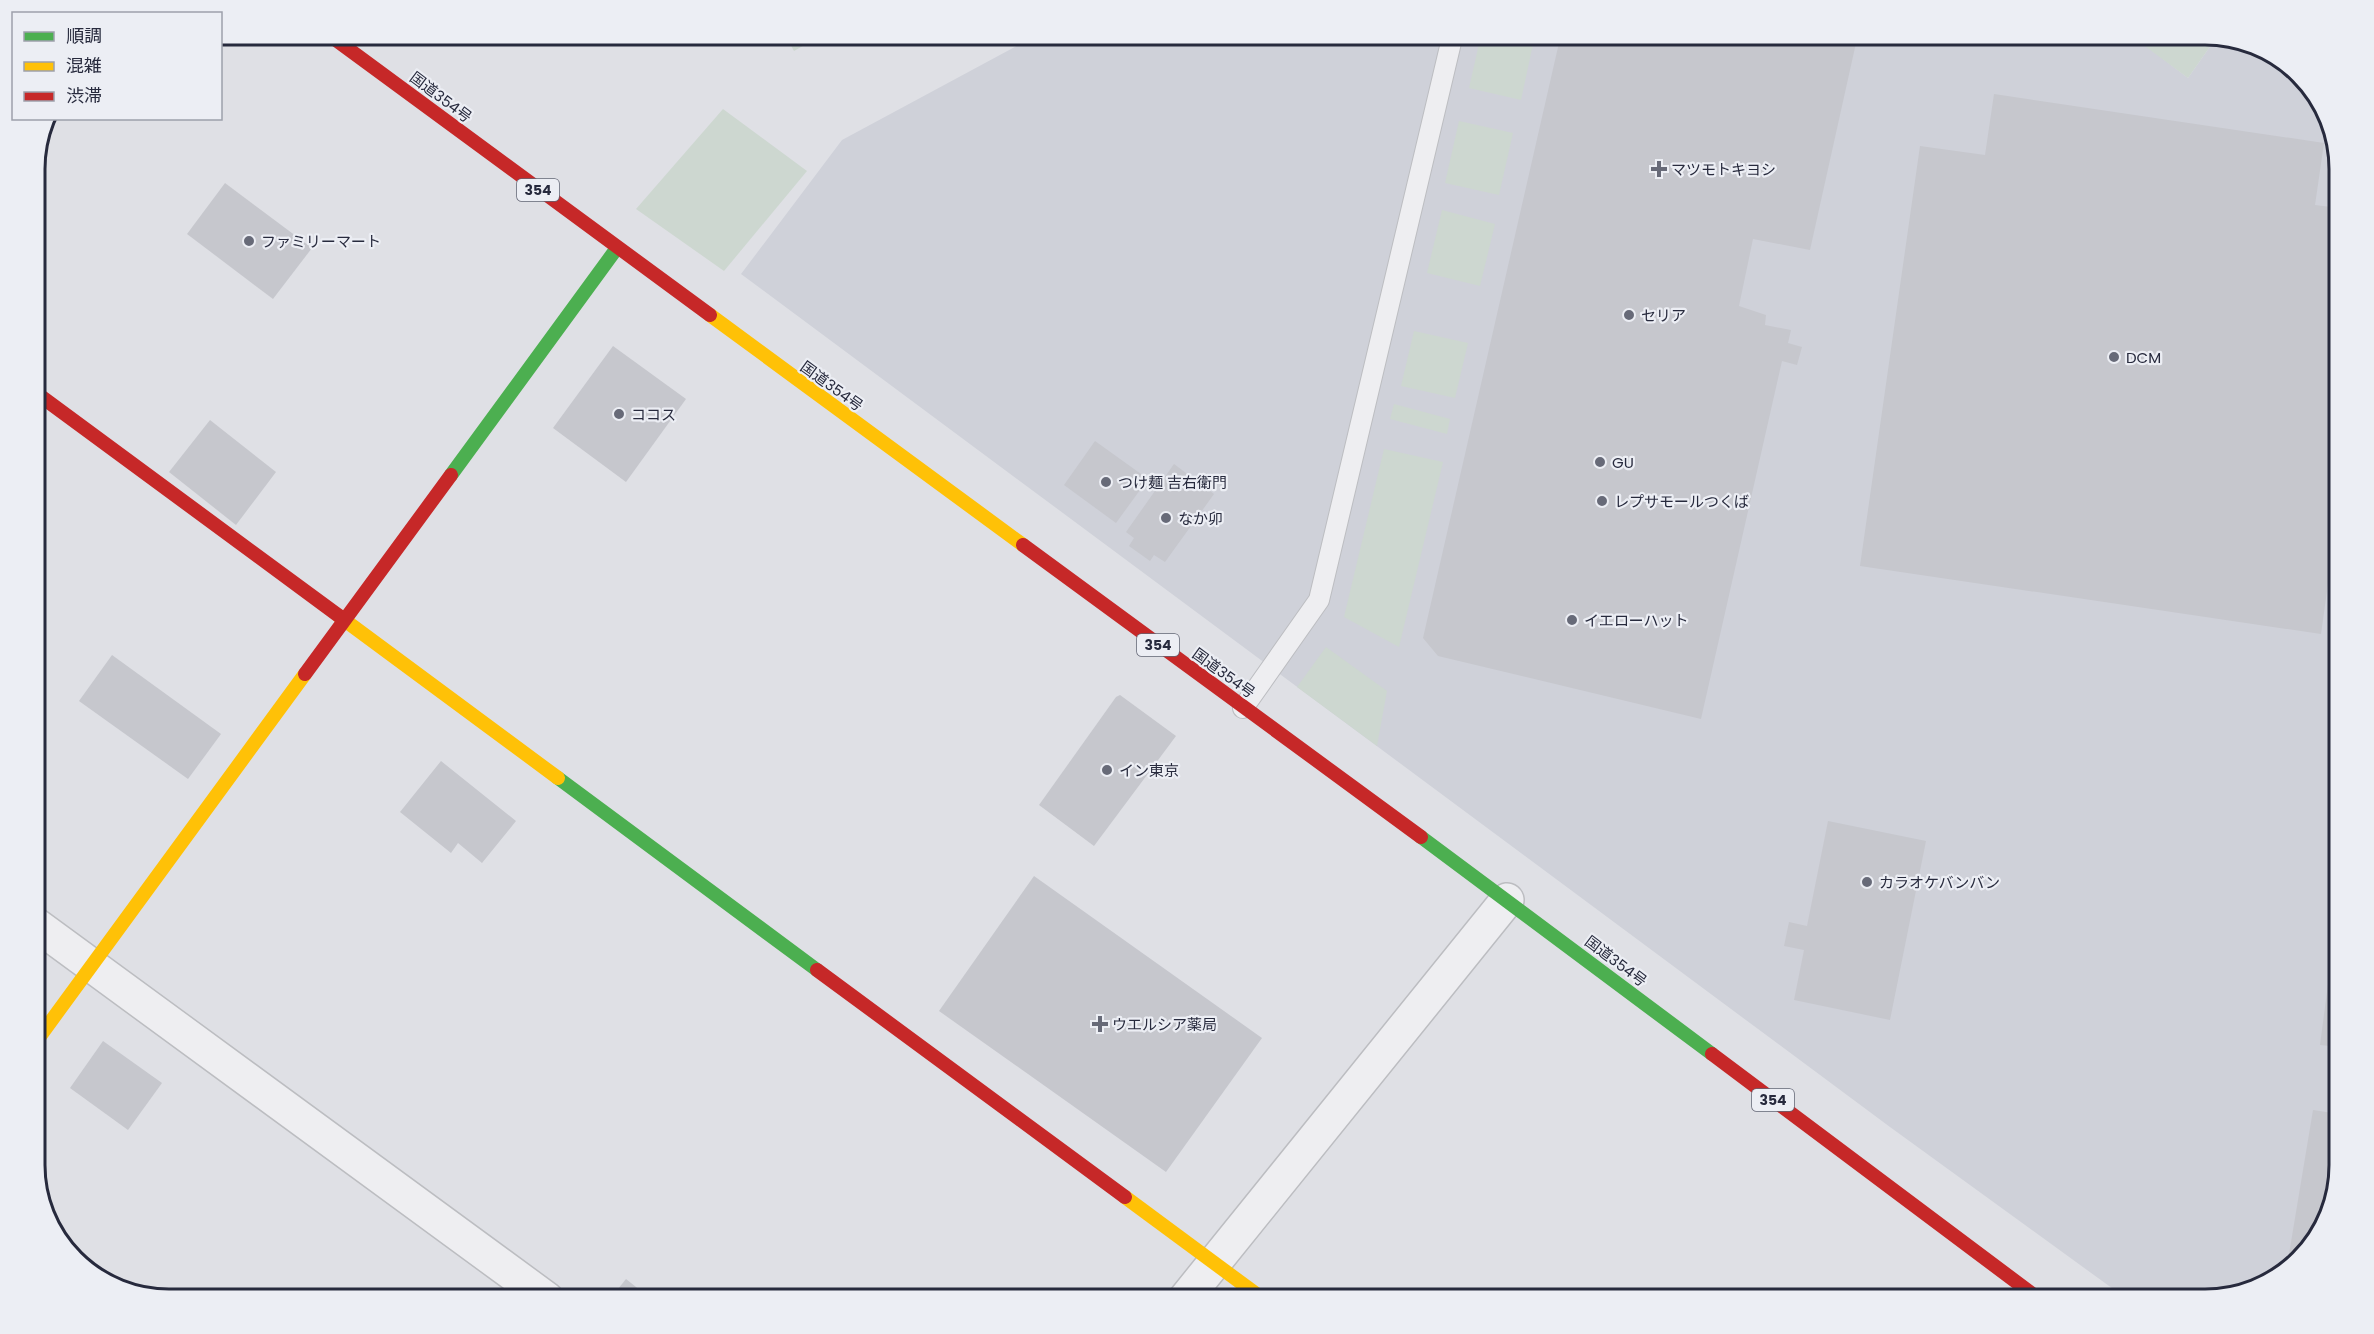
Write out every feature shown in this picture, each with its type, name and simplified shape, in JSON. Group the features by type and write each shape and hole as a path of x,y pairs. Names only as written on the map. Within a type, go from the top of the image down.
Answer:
{"main road":[{"name":"国道354号","path":"343,45 1507,900 2026,1289"},
{"path":"45,1029 617,248"},
{"path":"45,399 1249,1289"}],"street":[{"path":"1193,1289 1507,900"},
{"path":"45,932 533,1289"}],"lane":[{"path":"1243,708 1319,600 1450,45"}],"shaded area":[{"path":"791,45 804,45 794,51"},
{"path":"1018,45 2144,45 2188,78 2211,45 2237,49 2274,66 2298,87 2308,100 2322,129 2329,161 2329,1165 2325,1197 2320,1212 2303,1240 2293,1253 2267,1272 2237,1285 2205,1289 2113,1289 1890,1127 741,274 842,140"},
{"path":"1479,45 1533,45 1521,100 1469,88"},
{"path":"2143,45 2211,45 2188,78"},
{"path":"723,109 807,171 724,271 636,209"},
{"path":"1459,121 1513,133 1499,195 1445,183"},
{"path":"1442,210 1495,224 1480,286 1427,273"},
{"path":"1414,331 1468,343 1455,398 1401,386"},
{"path":"1394,404 1450,419 1447,434 1390,419"},
{"path":"1384,449 1443,462 1399,647 1344,617"},
{"path":"1326,647 1387,691 1377,746 1297,687"}],"building":[{"name":"レプサモールつくば","path":"1558,45 1856,45 1810,250 1753,239 1739,306 1766,315 1765,325 1791,330 1788,343 1802,347 1797,365 1782,361 1701,719 1438,656 1423,638"},
{"name":"DCM","path":"1994,94 2324,143 2315,205 2329,207 2329,577 2321,634 1860,566 1920,146 1985,155"},
{"name":"ファミリーマート","path":"225,183 312,248 273,299 187,234"},
{"name":"ココス","path":"613,346 686,399 626,482 553,428"},
{"path":"210,420 276,472 236,525 169,472"},
{"name":"つけ麺 吉右衛門","path":"1095,441 1148,479 1116,523 1064,485"},
{"name":"なか卯","path":"1174,464 1214,494 1165,562 1154,555 1150,561 1129,546 1134,538 1126,532"},
{"path":"112,655 221,734 188,779 79,701"},
{"name":"イン東京","path":"1120,695 1176,736 1094,846 1039,805 1116,697"},
{"path":"441,761 516,821 482,863 458,843 451,853 400,812"},
{"name":"カラオケバンバン","path":"1828,821 1926,841 1890,1020 1794,1000 1804,950 1784,946 1789,922 1807,926"},
{"name":"ウエルシア薬局","path":"1034,876 1262,1038 1166,1172 939,1011"},
{"path":"2329,977 2329,1046 2320,1045"},
{"path":"103,1041 162,1083 128,1130 70,1088"},
{"path":"2313,1110 2329,1112 2329,1165 2325,1197 2312,1227 2289,1256"},
{"path":"626,1279 638,1289 618,1289"}],"traffic: fast":[{"path":"451,475 617,248"},
{"path":"558,778 817,970"},
{"path":"1421,837 1712,1054"}],"traffic: slow":[{"path":"710,315 1023,545"},
{"path":"339,616 558,778"},
{"path":"45,1029 305,674"},
{"path":"1125,1197 1249,1289"}],"traffic: jam":[{"path":"343,45 710,315"},
{"path":"45,399 339,616"},
{"path":"305,674 451,475"},
{"path":"1023,545 1421,837"},
{"path":"817,970 1125,1197"},
{"path":"1712,1054 2026,1289"}],"place":[{"name":"マツモトキヨシ","path":"1659,169"},
{"name":"ファミリーマート","path":"249,241"},
{"name":"セリア","path":"1629,315"},
{"name":"DCM","path":"2114,357"},
{"name":"ココス","path":"619,414"},
{"name":"GU","path":"1600,462"},
{"name":"つけ麺 吉右衛門","path":"1106,482"},
{"name":"レプサモールつくば","path":"1602,501"},
{"name":"なか卯","path":"1166,518"},
{"name":"イエローハット","path":"1572,620"},
{"name":"イン東京","path":"1107,770"},
{"name":"カラオケバンバン","path":"1867,882"},
{"name":"ウエルシア薬局","path":"1100,1024"}]}
